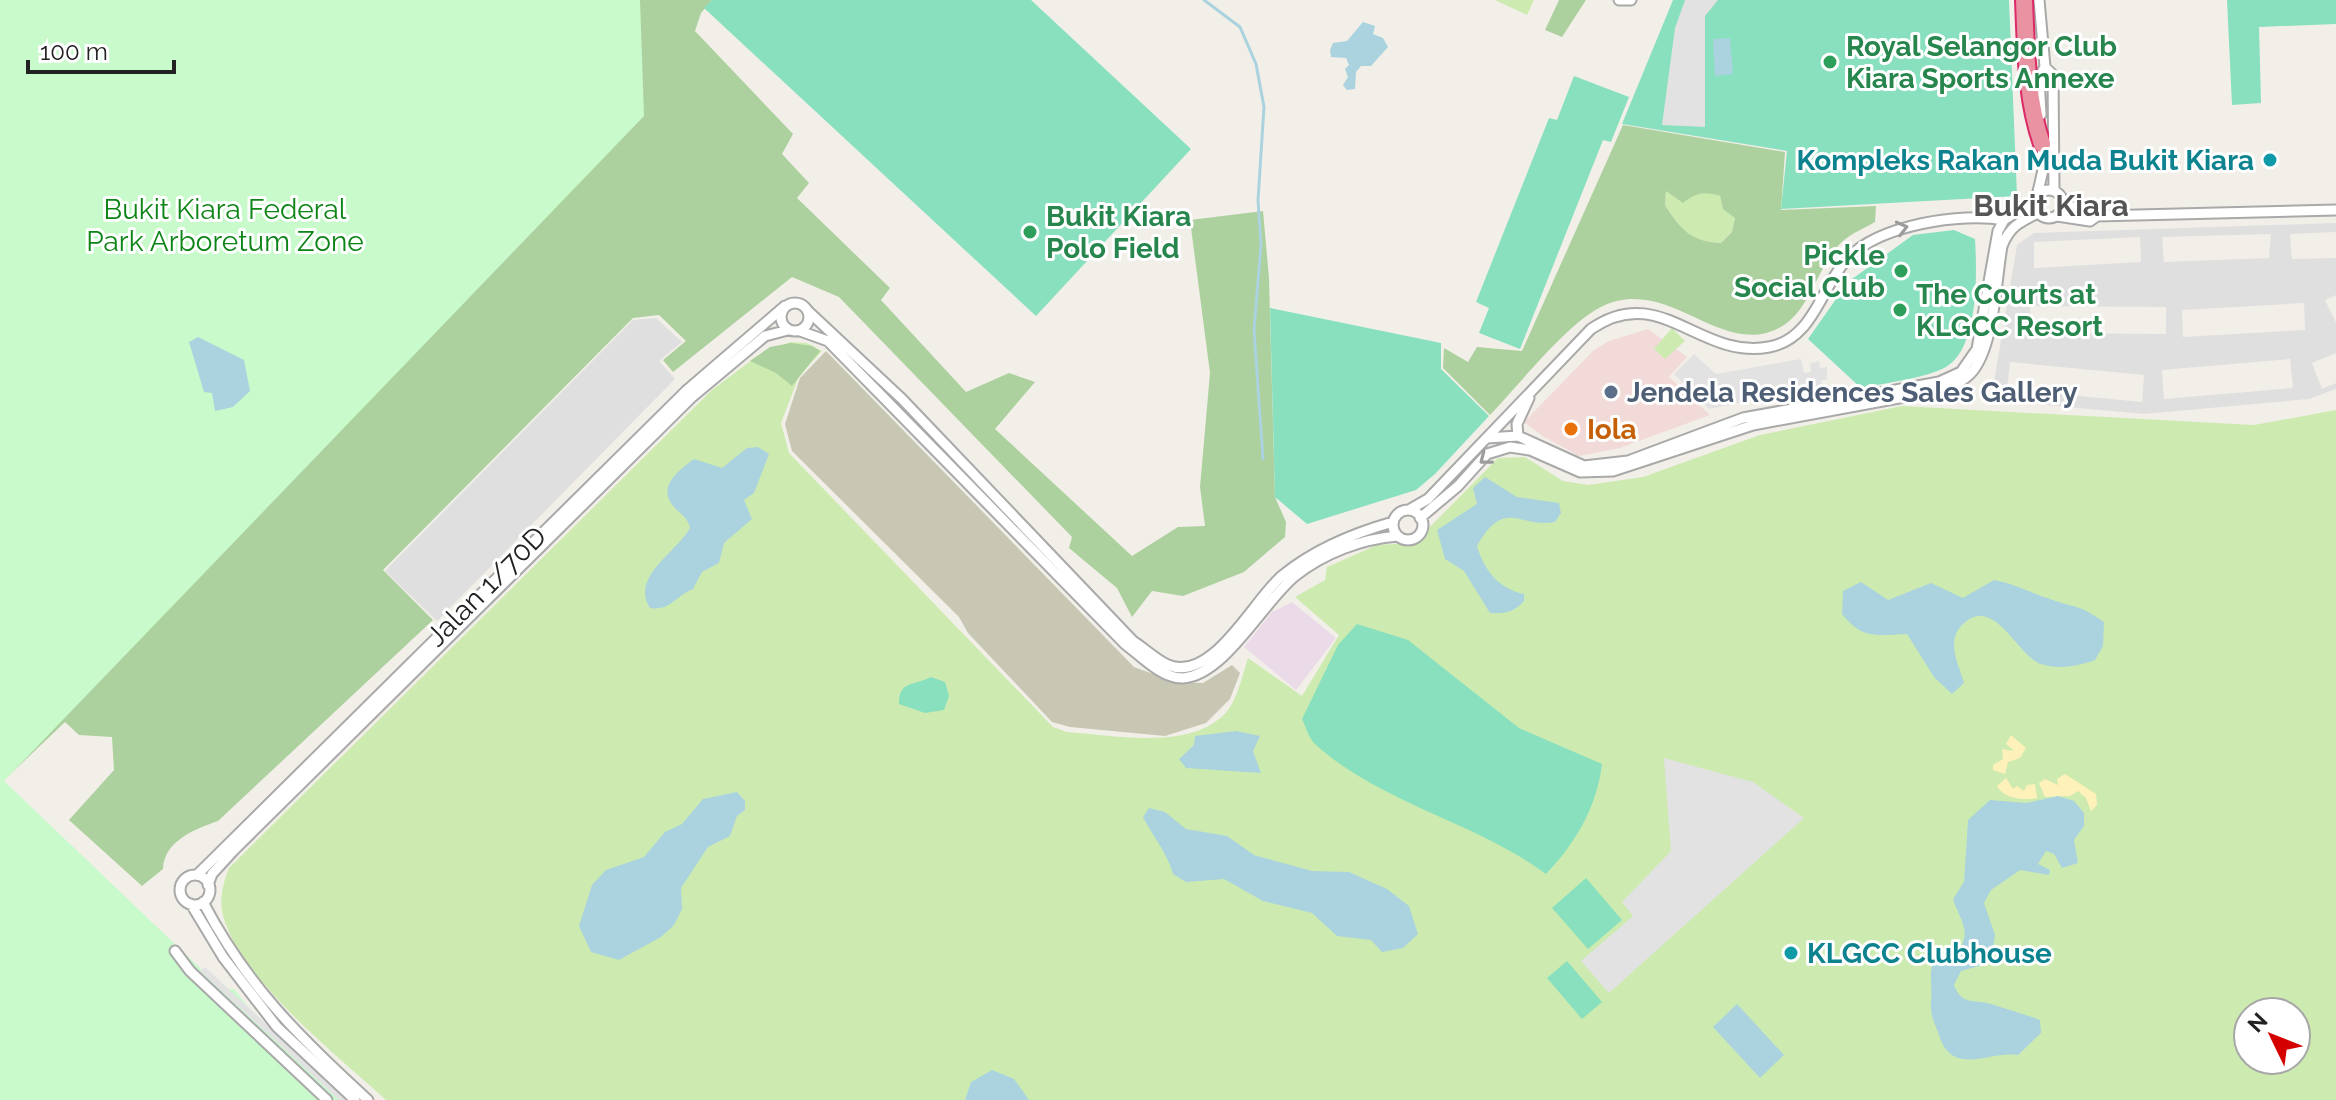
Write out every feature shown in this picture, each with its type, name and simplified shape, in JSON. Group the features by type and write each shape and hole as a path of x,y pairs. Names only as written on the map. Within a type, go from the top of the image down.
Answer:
{"highway":[{"path":"2024,0 2032,100 2042,144"}],"street":[{"path":"1619,0 1631,0"},
{"path":"2038,213 2036,198 2043,170 2039,77 2045,67 2039,0"},
{"path":"2045,67 2053,75 2054,190"},
{"path":"1487,438 1518,436 1584,466 1628,461 1743,418 1939,382 1961,372 1977,349 1994,241 2004,220 2044,190 2054,190 2061,195 2064,204 2057,216"},
{"path":"2064,204 2097,216"},
{"path":"1420,518 1458,486 1487,454 1510,447 1530,450 1580,472 1613,471 1753,425 1937,391 1958,383 1972,372 1984,354 2002,246 2008,233 2018,221 2038,213 2049,218 2057,216 2083,221 2097,216 2336,210"},
{"path":"1398,536 1393,522 1397,514 1428,499 1591,329 1616,314 1657,314 1706,338 1739,347 1768,347 1791,338 1808,322 1849,257 1877,237 1910,225 2004,220"},
{"path":"1393,522 1368,529 1309,557 1260,597 1236,632 1209,657 1197,664 1168,665 1133,641 902,399 799,303 785,306 781,321 788,330 828,341 1125,644 1180,679 1196,675 1217,661 1263,607 1313,563 1353,545 1398,536 1408,540 1416,537 1422,526 1420,518 1409,510"},
{"name":"Jalan 1/70D","path":"197,875 686,391 785,306"},
{"path":"800,331 808,322 808,311"},
{"name":"Jalan 1/70D","path":"208,885 212,874 244,840 692,397 765,336 788,330"},
{"path":"1518,436 1519,416 1534,388"},
{"path":"191,904 203,902 209,894 208,885 197,875 186,879 180,888 183,898 191,904 223,957 277,1027 355,1100"},
{"path":"203,902 238,965 263,997 295,1033 368,1100"},
{"path":"175,951 190,971 327,1100"}],"shaded area":[{"path":"1685,0 1718,0 1705,16 1705,127 1662,125 1675,28"},
{"path":"2336,223 2336,232 2290,234 2292,259 2336,258 2336,295 2325,300 2336,323 2336,353 2312,363 2322,389 2336,383 2336,389 2309,399 2144,414 1991,400 2017,245 2034,233","holes":["2271,234 2269,258 2164,262 2162,237","2140,237 2141,262 2034,268 2034,242","2304,303 2305,330 2183,337 2182,310","2030,306 2166,307 2166,334 2030,333","2290,359 2293,388 2164,399 2162,370","2010,362 2144,375 2142,402 2007,389"]},
{"path":"656,318 682,342 659,361 675,379 437,621 385,571 633,320"},
{"path":"1648,329 1687,357 1669,377 1710,415 1620,448 1579,456 1524,422 1594,350 1609,341"},
{"path":"826,351 1134,667 1175,682 1203,683 1232,665 1240,673 1230,699 1206,723 1165,736 1070,727 1052,722 968,633 959,617 792,451 785,424 800,378"},
{"path":"1694,354 1716,374 1801,359 1804,373 1811,372 1810,364 1819,361 1820,368 1827,367 1827,379 1821,381 1822,386 1709,409 1674,374"},
{"path":"1292,602 1336,638 1296,690 1244,647 1272,612"},
{"path":"1664,758 1753,782 1804,818 1609,993 1581,961 1633,916 1622,902 1671,851"},
{"path":"205,967 348,1100 339,1100 200,971"}],"green space":[{"path":"0,0 712,0 701,13 695,31 793,134 782,154 809,183 797,198 890,288 881,300 966,392 1009,373 1035,382 995,429 1132,556 1178,527 1205,526 1200,487 1210,373 1190,220 1263,211 1269,278 1275,497 1286,522 1285,537 1244,572 1183,596 1152,591 1132,617 1117,588 1069,548 1072,537 839,297 792,277 673,372 663,360 686,341 659,315 633,318 383,570 433,620 218,821 191,832 175,844 165,859 163,869 142,886 69,820 114,770 112,737 79,735 65,722 0,784"},
{"name":"Bukit Kiara Federal Park Arboretum Zone","path":"0,0 640,0 644,116 4,781 222,989 234,989 262,1025 342,1100 0,1100"},
{"name":"Bukit Kiara Polo Field","path":"712,0 1031,0 1191,149 1036,316 704,8"},
{"path":"1495,0 1534,0 1527,15"},
{"path":"1559,0 1586,0 1562,37 1545,30"},
{"name":"Royal Selangor Club Kiara Sports Annexe","path":"1673,0 2009,0 2017,196 1781,209 1787,151 1622,124"},
{"path":"2227,0 2336,0 2336,24 2259,27 2261,103 2232,105"},
{"path":"1574,76 1629,97 1611,142 1603,140 1520,349 1479,333 1489,308 1476,302 1549,118 1557,120"},
{"path":"1623,125 1785,152 1781,210 1876,206 1875,222 1847,238 1834,251 1799,311 1779,328 1757,335 1735,333 1647,300 1624,300 1599,308 1571,328 1490,415 1443,368 1444,348 1468,362 1477,347 1522,351","holes":["1666,191 1683,203 1700,194 1720,196 1723,209 1735,218 1732,232 1721,243 1694,237 1676,221 1665,205"]},
{"path":"1666,190 1708,192 1720,196 1724,209 1735,218 1732,232 1721,243 1694,237 1676,221 1665,205"},
{"name":"The Courts at KLGCC Resort","path":"1954,230 1975,239 1974,309 1965,344 1946,367 1905,380 1861,388 1808,339 1848,282 1913,235"},
{"path":"1270,308 1441,343 1441,369 1489,416 1416,490 1307,524 1275,497"},
{"path":"1672,328 1685,341 1665,359 1654,349"},
{"path":"790,342 807,343 822,351 799,376 781,423 789,453 1053,727 1067,732 1152,738 1195,732 1213,723 1232,705 1248,658 1302,696 1339,635 1295,597 1325,580 1327,567 1377,545 1410,543 1419,538 1498,458 1525,457 1563,481 1588,485 1643,477 1760,435 1902,406 2254,425 2336,410 2336,1100 386,1100 295,1018 252,970 236,945 223,915 222,895 229,868 712,390 757,356"},
{"path":"791,343 812,346 820,351 792,386 776,373 750,361 770,347"},
{"path":"1357,624 1408,640 1519,728 1602,764 1595,795 1583,824 1546,874 1490,840 1370,783 1314,742 1302,719 1338,645"},
{"path":"931,677 945,682 949,696 944,710 925,713 899,704 905,687"},
{"path":"1586,878 1622,920 1588,949 1552,908"},
{"path":"1567,961 1602,1002 1582,1019 1547,978"}],"sand":[{"path":"2011,735 2026,748 2020,758 2008,762 2005,774 1993,770 1993,765 2003,759 2002,749 2014,751 2006,744"},
{"path":"2065,774 2096,794 2097,805 2091,811 2086,798 2078,791 2070,796 2045,797 2039,783 2045,779 2058,785 2057,779"},
{"path":"2006,778 2013,789 2017,786 2024,791 2027,785 2035,784 2037,798 2021,799 2005,794 1997,786"}],"water":[{"path":"1363,22 1375,26 1373,34 1383,38 1388,47 1371,66 1361,66 1356,72 1355,89 1347,90 1343,85 1348,77 1345,69 1349,65 1346,58 1331,57 1330,50 1333,43 1347,41"},
{"path":"1730,38 1733,74 1715,76 1713,39"},
{"path":"198,337 244,360 250,391 233,407 215,411 212,393 204,392 189,342"},
{"path":"758,447 769,454 754,493 744,500 752,519 724,543 719,563 702,572 693,589 668,605 650,608 645,597 650,576 690,528 686,518 669,500 668,486 672,480 694,459 722,468 747,448"},
{"path":"1485,477 1517,497 1559,503 1561,513 1555,522 1505,518 1487,531 1477,546 1494,577 1507,588 1524,594 1520,605 1505,613 1490,613 1464,571 1445,559 1437,530 1477,504 1473,488"},
{"path":"1994,580 2082,609 2104,622 2103,646 2095,660 2055,667 2041,664 2032,659 1995,621 1984,616 1974,617 1962,625 1955,638 1955,652 1964,683 1952,694 1934,677 1907,634 1864,632 1842,614 1843,591 1861,582 1888,600 1931,583 1963,598"},
{"path":"1236,731 1260,736 1253,751 1261,773 1186,768 1179,759 1194,745 1195,736"},
{"path":"737,792 745,801 745,810 737,816 730,836 708,847 681,888 682,909 674,925 661,937 619,960 591,952 579,926 592,885 606,870 644,857 665,832 682,824 703,799"},
{"path":"2058,796 2074,801 2084,813 2084,826 2074,840 2078,863 2062,868 2054,854 2046,851 2038,864 2050,870 2049,875 2020,870 1991,890 1984,903 1995,935 1992,956 1979,966 1961,971 1954,985 1965,999 2040,1020 2041,1033 2018,1055 1973,1059 1953,1056 1945,1048 1933,1018 1931,973 1936,958 1957,953 1964,938 1964,926 1953,899 1964,882 1968,820 1990,800 2027,803"},
{"path":"1149,808 1165,812 1186,829 1227,836 1254,855 1312,871 1349,872 1387,889 1409,906 1418,934 1403,948 1382,952 1371,940 1337,936 1312,913 1263,901 1224,879 1186,882 1173,874 1143,817"},
{"path":"1737,1004 1784,1055 1760,1078 1713,1027"},
{"path":"992,1070 1014,1079 1029,1100 965,1100 971,1082"}],"waterway":[{"path":"1204,0 1240,27 1256,64 1264,107 1258,200 1261,245 1254,330 1263,459"}],"place":[{"name":"Royal Selangor Club Kiara Sports Annexe","path":"1830,62"},
{"name":"Kompleks Rakan Muda Bukit Kiara","path":"2270,160"},
{"name":"Bukit Kiara Polo Field","path":"1030,232"},
{"name":"Pickle Social Club","path":"1901,271"},
{"name":"The Courts at KLGCC Resort","path":"1900,310"},
{"name":"Jendela Residences Sales Gallery","path":"1611,392"},
{"name":"Iola","path":"1571,429"},
{"name":"KLGCC Clubhouse","path":"1791,953"}],"district":[{"name":"Bukit Kiara","path":"2051,206"}]}
